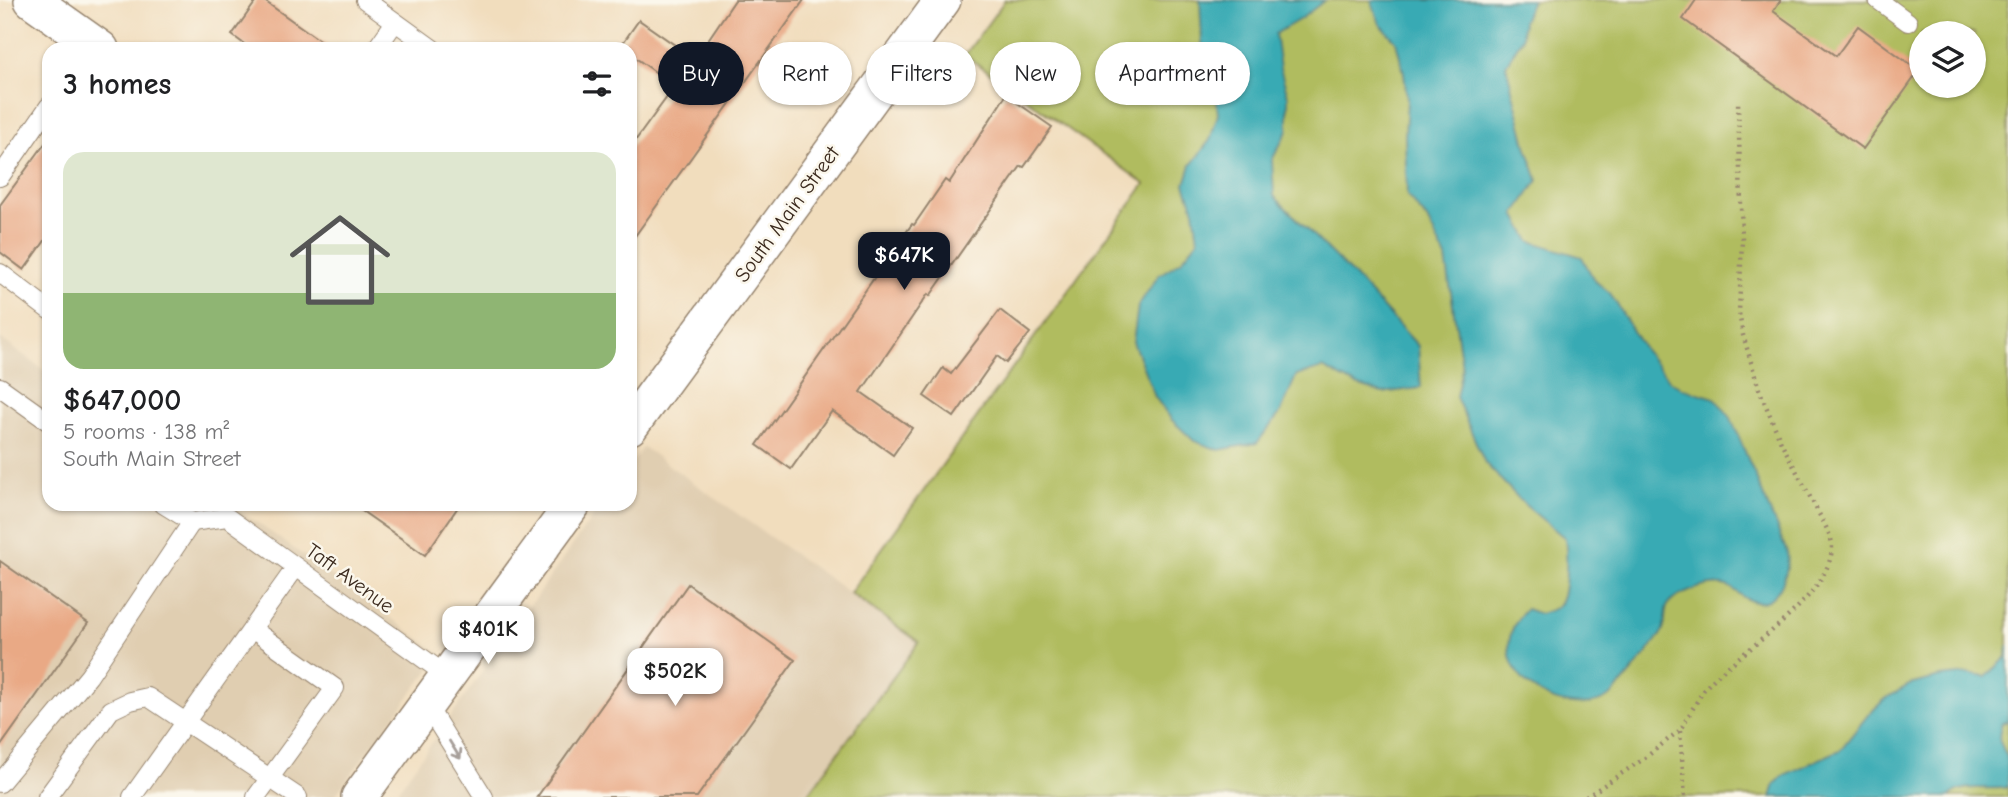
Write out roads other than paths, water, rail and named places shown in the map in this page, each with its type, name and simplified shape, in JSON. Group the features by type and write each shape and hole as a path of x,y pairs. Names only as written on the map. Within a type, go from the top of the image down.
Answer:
{"street":[{"path":"32,0 87,42"},
{"name":"South Main Street","path":"637,417 943,0"},
{"path":"359,797 568,511"}],"lane":[{"path":"365,0 423,42"},
{"path":"1878,0 1908,22"},
{"path":"381,42 395,22"},
{"path":"0,177 42,116"},
{"path":"0,274 42,305"},
{"path":"0,387 42,417"},
{"path":"0,783 89,676 192,522 174,511"},
{"name":"Taft Avenue","path":"192,522 227,517 446,675"},
{"path":"132,797 296,567"},
{"path":"252,629 335,688 257,797"},
{"path":"47,797 111,710 130,701 148,697 298,797"},
{"path":"426,704 484,797"}],"water":[{"path":"1200,0 1325,0 1275,34 1288,96 1288,130 1272,160 1274,196 1354,276 1418,346 1421,388 1382,393 1356,385 1323,368 1296,376 1281,412 1257,443 1219,450 1194,441 1172,420 1155,397 1133,342 1138,306 1159,275 1181,261 1198,240 1194,210 1185,184 1191,165 1210,140 1218,114 1217,105 1250,105 1250,42 1202,42"},
{"path":"1371,0 1532,0 1523,21 1522,38 1506,65 1526,145 1538,180 1515,214 1530,241 1582,257 1594,280 1610,293 1645,351 1670,381 1682,388 1715,398 1731,418 1787,552 1784,579 1780,588 1767,600 1749,600 1730,587 1715,584 1674,598 1667,606 1663,630 1655,643 1610,696 1591,704 1570,704 1549,698 1530,686 1516,671 1509,652 1512,631 1526,609 1540,614 1557,607 1561,602 1566,575 1565,538 1525,505 1485,463 1456,397 1462,367 1446,258 1427,219 1407,196 1407,99 1404,73 1396,41 1380,24"},
{"path":"2008,645 2008,721 2002,723 1999,738 2007,757 2008,787 1963,789 1949,797 1771,797 1775,784 1784,775 1840,750 1868,715 1885,699 1909,685 1940,677 1968,674 1986,677 2007,657"}]}
